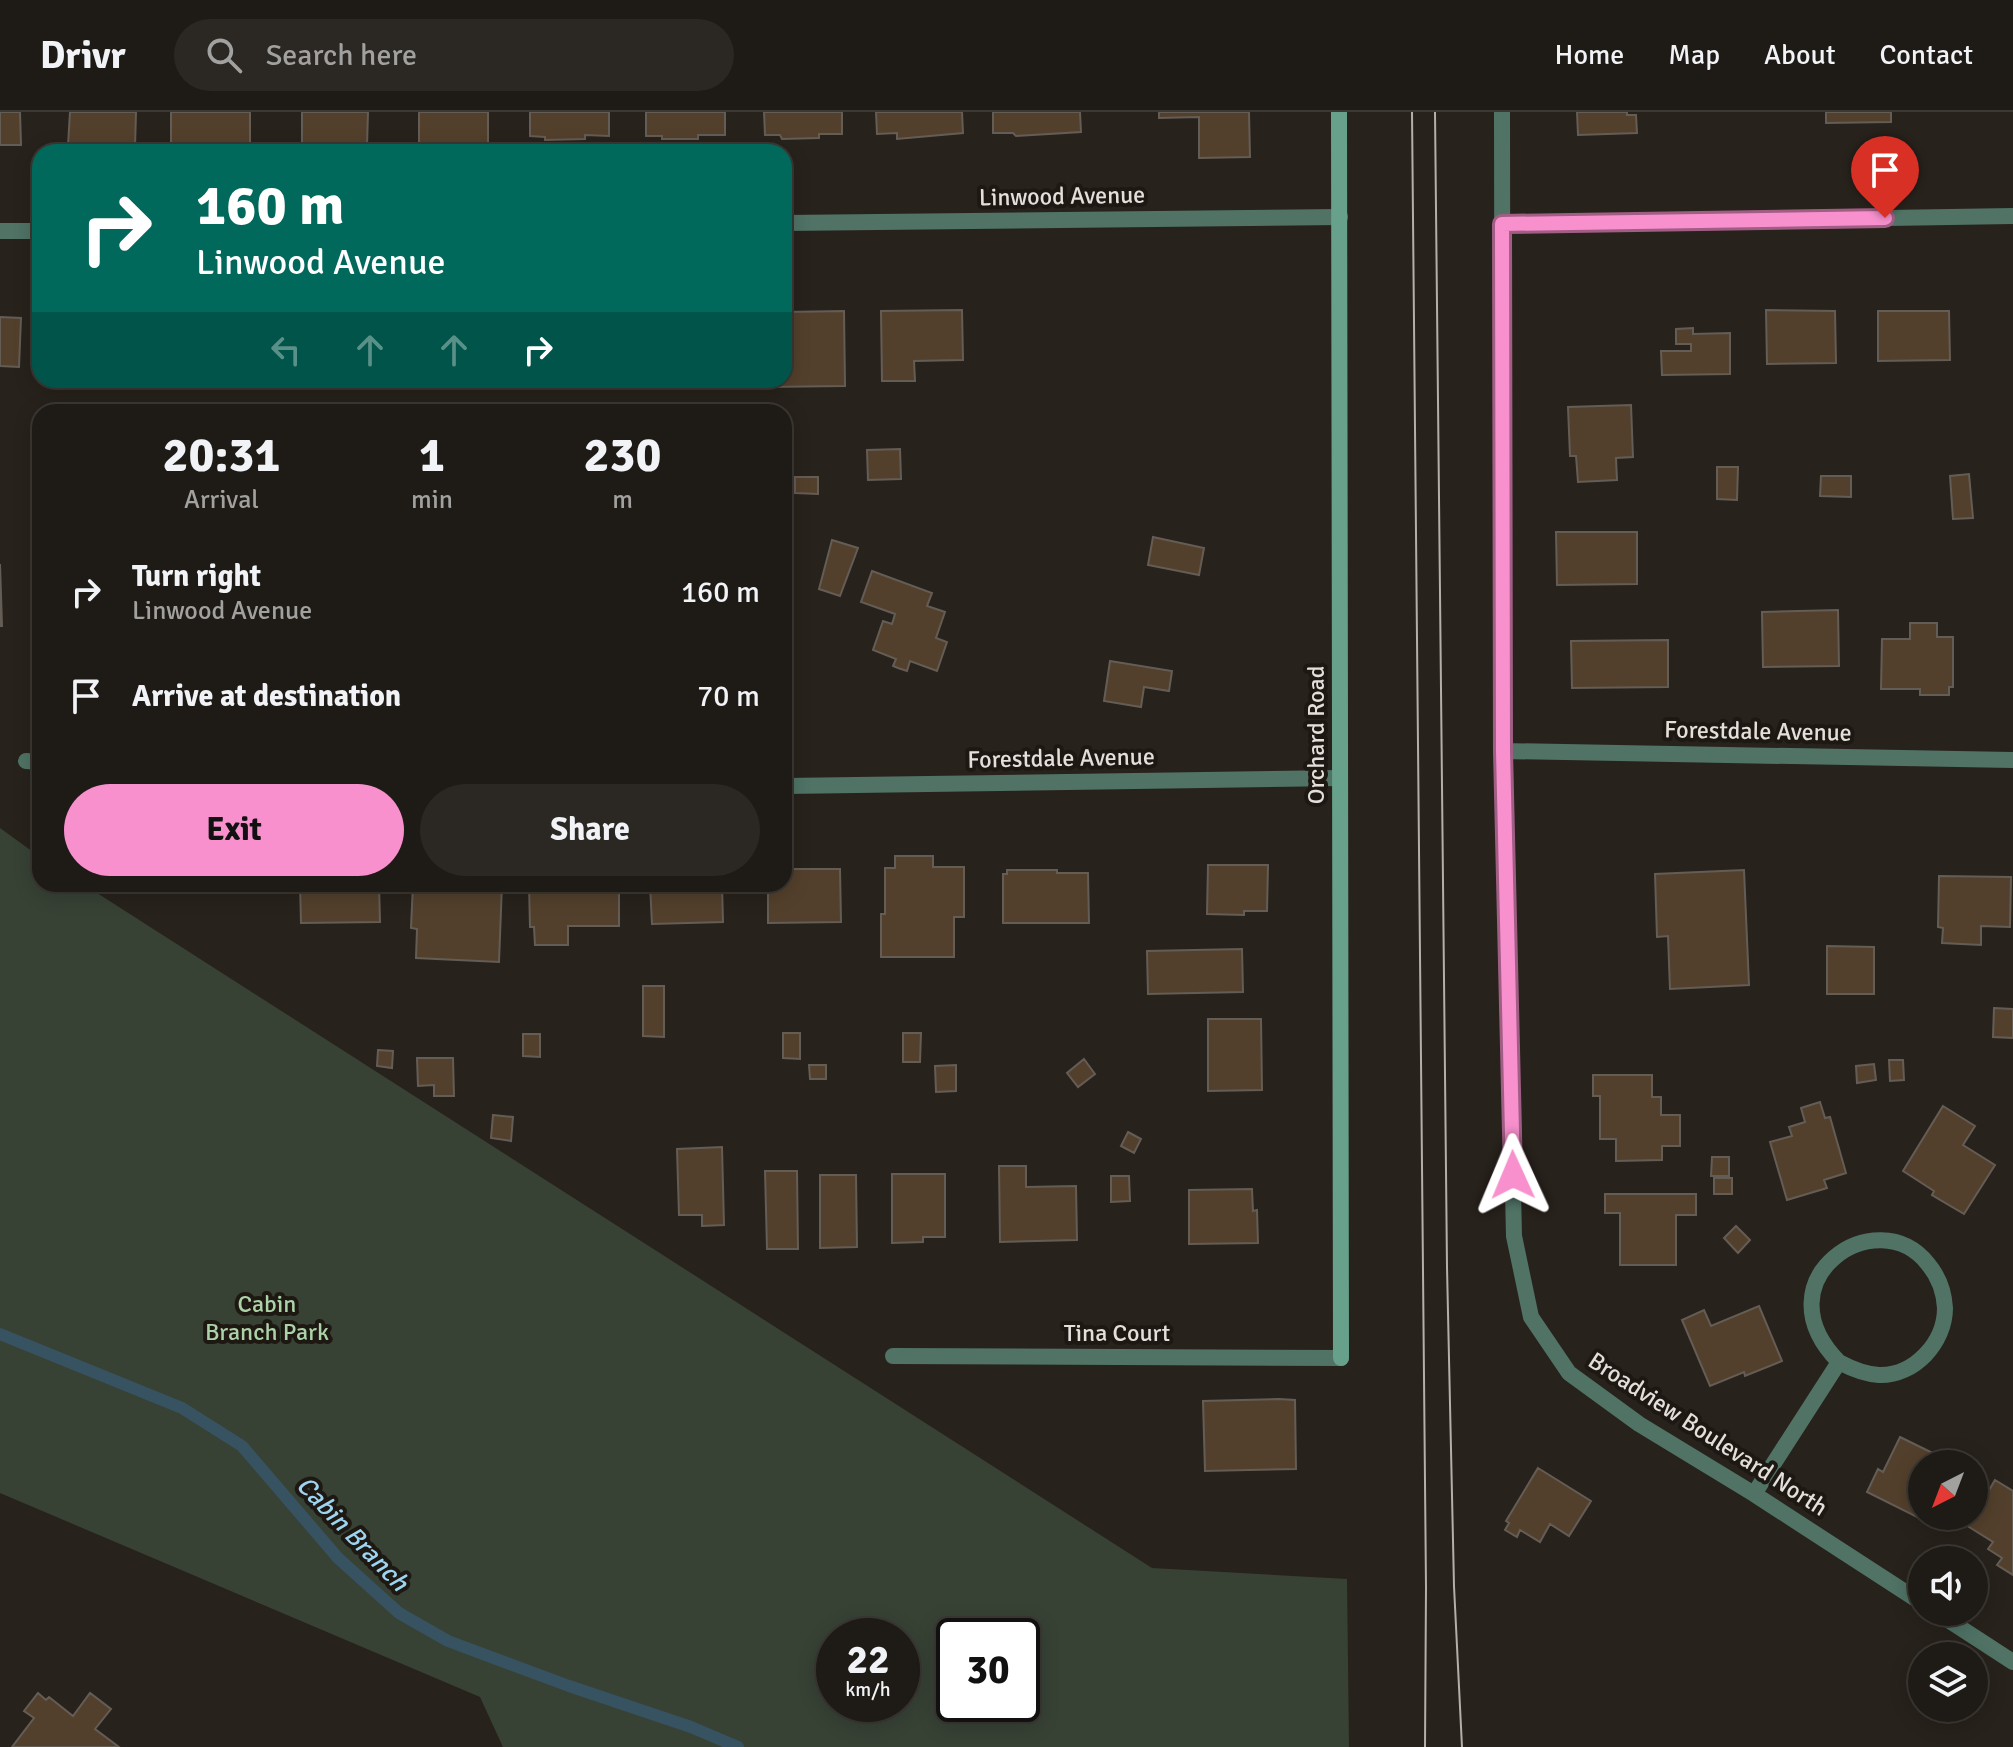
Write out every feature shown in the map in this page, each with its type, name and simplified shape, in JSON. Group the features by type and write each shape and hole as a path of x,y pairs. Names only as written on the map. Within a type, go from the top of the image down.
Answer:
{"street":[{"name":"Orchard Road","path":"1339,112 1341,1358"},
{"name":"Broadview Boulevard North","path":"1502,112 1503,751 1514,1236 1531,1317 1569,1373 1639,1424 1908,1594"},
{"path":"1502,224 2013,216"},
{"name":"Linwood Avenue","path":"792,223 1340,217"},
{"path":"0,231 32,231"},
{"name":"Forestdale Avenue","path":"1503,751 2013,760"},
{"name":"Forestdale Avenue","path":"792,786 1339,778"},
{"path":"1882,1240 1904,1245 1923,1257 1937,1275 1944,1297 1945,1319 1937,1340 1923,1358 1904,1370 1882,1375 1859,1372 1839,1362 1824,1347 1814,1328 1811,1307 1815,1285 1825,1266 1841,1252 1860,1243 1882,1240"},
{"name":"Tina Court","path":"893,1356 1341,1358"},
{"path":"1754,1494 1839,1362"},
{"path":"1958,1626 2013,1662"}],"green space":[{"name":"Cabin Branch Park","path":"0,828 32,851 32,892 96,892 1152,1568 1347,1579 1349,1747 503,1747 480,1697 0,1493"}],"building":[{"path":"0,112 20,112 21,145 0,145"},
{"path":"70,112 136,112 135,144 68,144"},
{"path":"171,112 250,112 250,144 171,143"},
{"path":"302,112 368,112 367,144 302,144"},
{"path":"419,112 488,112 488,143 419,143"},
{"path":"530,112 609,112 609,136 585,135 585,139 545,140 545,137 530,136"},
{"path":"646,112 725,112 725,135 698,135 698,139 646,136"},
{"path":"764,112 842,112 842,134 782,139 780,135 765,135"},
{"path":"876,112 962,112 963,133 897,139 897,133 877,134"},
{"path":"993,112 1080,112 1081,132 1016,136 1013,133 993,133"},
{"path":"1159,112 1249,112 1250,157 1199,158 1199,117 1159,118"},
{"path":"1577,112 1627,112 1627,115 1636,115 1637,133 1578,135"},
{"path":"1826,112 1891,112 1891,122 1826,123"},
{"path":"962,310 963,360 914,361 915,381 882,381 881,311"},
{"path":"1766,310 1835,311 1836,363 1767,364"},
{"path":"844,311 845,386 792,387 792,312"},
{"path":"1878,311 1949,311 1950,360 1878,361"},
{"path":"0,317 21,318 19,367 0,366"},
{"path":"1693,328 1693,334 1730,333 1730,374 1662,375 1661,351 1691,351 1691,344 1676,344 1676,329"},
{"path":"1631,405 1633,457 1616,458 1617,480 1578,482 1576,456 1570,456 1568,407"},
{"path":"900,449 901,479 868,480 867,450"},
{"path":"1717,467 1738,467 1737,500 1717,499"},
{"path":"1969,474 1973,518 1953,519 1950,476"},
{"path":"1821,476 1851,476 1851,497 1820,496"},
{"path":"795,477 818,477 818,494 795,493"},
{"path":"1556,532 1637,532 1637,584 1557,585"},
{"path":"1153,537 1204,548 1199,575 1148,565"},
{"path":"832,540 858,548 840,596 819,589"},
{"path":"0,564 2,626 0,626"},
{"path":"872,571 932,593 927,606 945,612 936,638 947,642 937,671 910,661 907,671 893,666 896,659 873,650 883,621 892,624 895,614 861,602"},
{"path":"1838,610 1839,666 1763,667 1762,612"},
{"path":"1910,623 1937,623 1937,637 1953,637 1953,687 1949,687 1949,695 1920,695 1920,689 1881,689 1882,639 1910,639"},
{"path":"1668,640 1668,687 1572,688 1571,641"},
{"path":"1110,661 1172,671 1169,691 1144,687 1141,707 1104,701"},
{"path":"895,856 933,856 933,867 964,867 964,917 954,917 954,957 881,957 885,868 895,868"},
{"path":"1208,865 1268,865 1267,911 1244,911 1244,915 1207,914"},
{"path":"792,869 840,869 841,922 768,923 768,892 792,892"},
{"path":"1007,870 1088,873 1089,923 1003,923 1003,874 1007,874"},
{"path":"1744,870 1749,985 1670,989 1668,936 1657,937 1655,874"},
{"path":"1939,876 2011,877 2010,927 1981,926 1981,945 1942,943 1943,928 1938,927"},
{"path":"300,892 379,892 380,922 301,923"},
{"path":"413,892 502,892 499,962 416,958 417,929 411,928"},
{"path":"529,892 619,892 619,926 568,926 568,945 535,945 534,927 530,927"},
{"path":"650,892 722,892 723,922 652,924"},
{"path":"1827,946 1874,947 1874,994 1827,994"},
{"path":"1242,949 1243,992 1148,994 1147,951"},
{"path":"643,986 664,986 664,1037 643,1036"},
{"path":"1994,1008 2013,1009 2013,1038 1993,1037"},
{"path":"1208,1019 1261,1019 1262,1090 1208,1091"},
{"path":"783,1033 800,1033 800,1059 783,1058"},
{"path":"903,1033 921,1033 920,1062 903,1062"},
{"path":"523,1034 540,1034 540,1057 523,1056"},
{"path":"378,1050 393,1051 392,1068 377,1066"},
{"path":"417,1058 453,1058 454,1096 434,1096 434,1085 418,1086"},
{"path":"1084,1059 1095,1074 1078,1087 1067,1073"},
{"path":"1889,1060 1903,1060 1904,1080 1890,1081"},
{"path":"1874,1064 1876,1080 1857,1083 1856,1066"},
{"path":"809,1065 826,1065 826,1079 810,1079"},
{"path":"956,1065 956,1091 936,1092 935,1066"},
{"path":"1593,1075 1652,1075 1652,1097 1661,1097 1661,1115 1680,1115 1680,1146 1662,1146 1662,1160 1616,1161 1616,1139 1600,1139 1600,1096 1593,1096"},
{"path":"1820,1102 1825,1118 1830,1117 1846,1173 1824,1180 1827,1188 1787,1200 1770,1142 1792,1136 1789,1127 1805,1122 1801,1108"},
{"path":"1943,1106 1975,1126 1963,1145 1995,1165 1964,1214 1932,1195 1934,1191 1903,1171"},
{"path":"493,1115 513,1117 511,1141 491,1138"},
{"path":"1128,1132 1141,1139 1134,1153 1121,1146"},
{"path":"722,1147 724,1225 702,1226 702,1215 679,1215 677,1149"},
{"path":"1712,1157 1729,1157 1729,1176 1711,1176"},
{"path":"999,1166 1026,1166 1026,1187 1076,1186 1077,1240 1000,1242"},
{"path":"765,1171 797,1171 798,1249 767,1249"},
{"path":"892,1174 945,1174 945,1237 923,1237 923,1242 892,1243"},
{"path":"820,1175 856,1175 857,1247 820,1248"},
{"path":"1111,1176 1129,1176 1130,1201 1111,1202"},
{"path":"1714,1178 1732,1178 1732,1194 1714,1194"},
{"path":"1252,1189 1253,1211 1257,1210 1258,1243 1189,1244 1189,1190"},
{"path":"1605,1194 1696,1194 1696,1215 1676,1215 1676,1265 1620,1265 1620,1213 1605,1213"},
{"path":"1736,1226 1750,1240 1738,1253 1724,1238"},
{"path":"1759,1306 1782,1361 1710,1386 1682,1320 1704,1310 1711,1326"},
{"path":"1295,1400 1296,1469 1205,1471 1203,1401"},
{"path":"1900,1437 1926,1450 1908,1450 1908,1512 1867,1492 1878,1469 1883,1472"},
{"path":"1538,1468 1591,1501 1569,1536 1550,1524 1540,1542 1520,1530 1517,1537 1505,1530 1509,1523 1506,1521"},
{"path":"1995,1480 2013,1491 2013,1575 1997,1565 2002,1558 1988,1549 1993,1542 1974,1530 1988,1530 1988,1492"},
{"path":"38,1693 46,1700 49,1697 73,1716 90,1693 111,1709 95,1729 119,1747 12,1747 34,1718 24,1711"}],"waterway":[{"name":"Cabin Branch","path":"0,1334 182,1408 242,1446 338,1558 399,1613 448,1641 691,1727 738,1747"}],"tram line":[{"path":"1412,112 1425,1747"},
{"path":"1435,112 1447,1267 1454,1586 1462,1747"}],"route":[{"path":"1513,1175 1503,751 1502,224 1885,218"}]}
